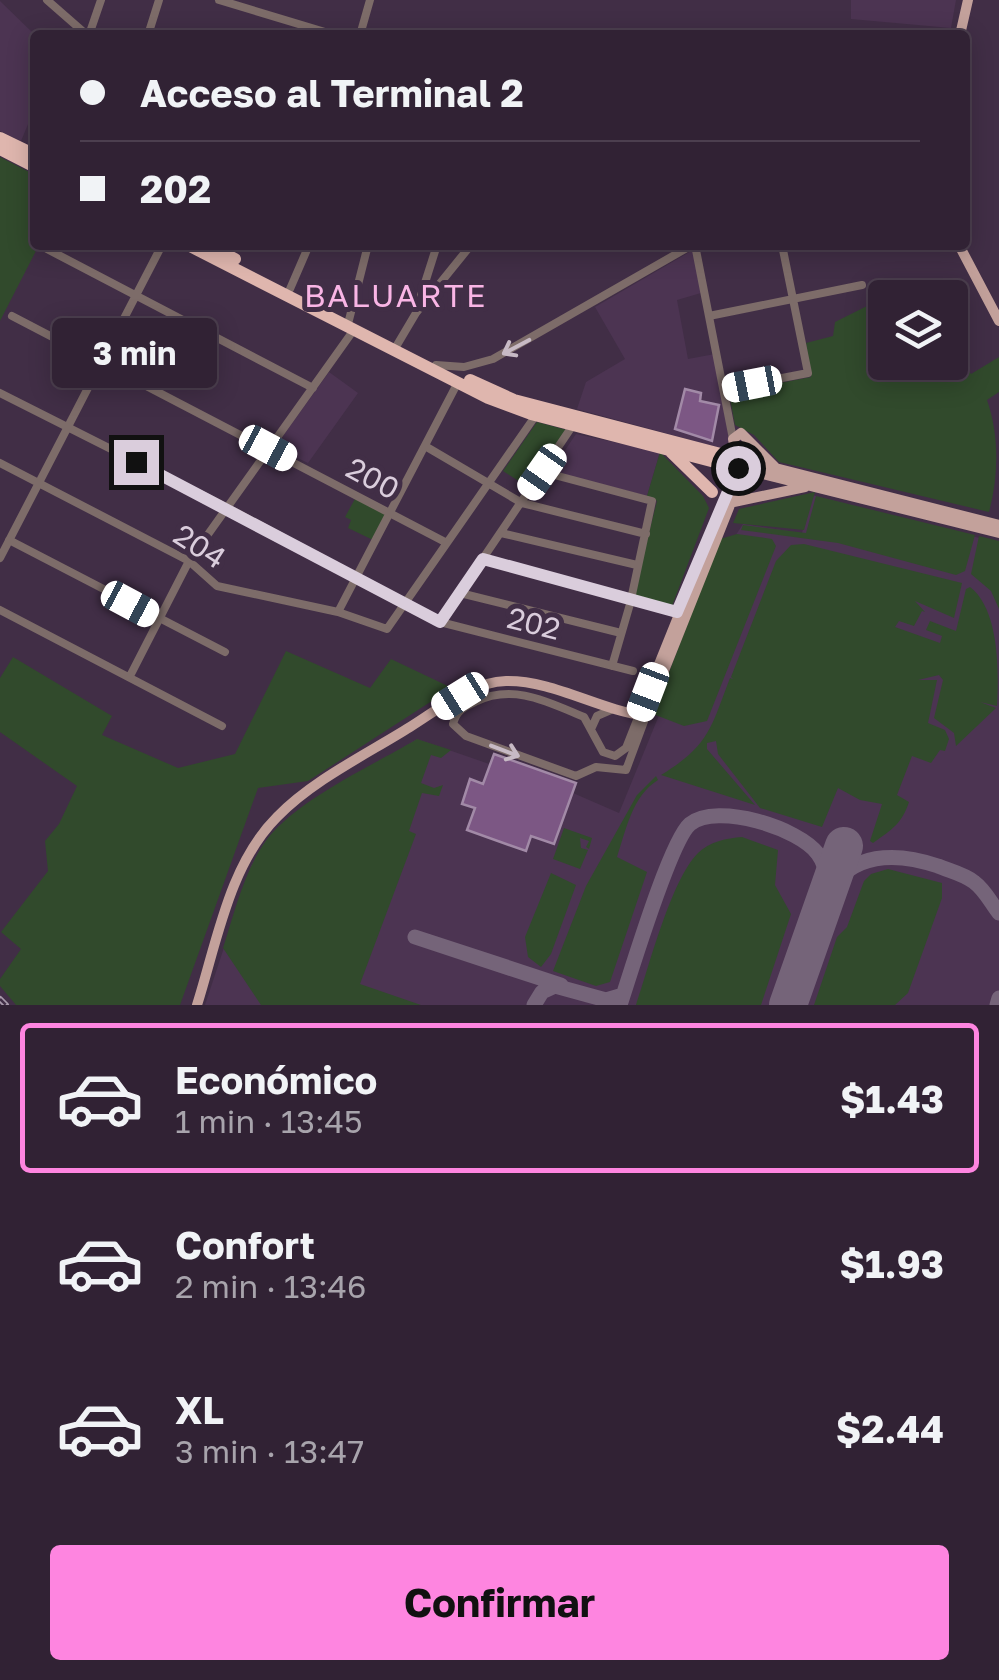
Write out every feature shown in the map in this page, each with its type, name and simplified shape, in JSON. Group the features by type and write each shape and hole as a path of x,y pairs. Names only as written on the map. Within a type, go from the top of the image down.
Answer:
{"highway":[{"path":"0,138 30,153"},
{"path":"0,149 30,164"},
{"path":"198,250 514,400 740,465"},
{"path":"221,250 456,384 574,426 740,465"},
{"path":"670,450 712,492"}],"main road":[{"path":"961,30 968,0"},
{"path":"962,250 999,322"},
{"path":"681,613 740,465 734,432"},
{"path":"734,432 750,438 778,469"},
{"path":"740,465 778,469 999,529"},
{"path":"740,465 999,529"},
{"path":"198,1005 244,863 263,833 292,804 460,696 490,683 532,685 642,716 720,514 728,503 816,486"},
{"path":"712,492 728,503"},
{"path":"712,492 720,514"}],"street":[{"path":"47,0 82,30"},
{"path":"90,30 101,0"},
{"path":"149,30 158,0"},
{"path":"219,0 318,30"},
{"path":"361,30 370,0"},
{"path":"49,250 313,388"},
{"path":"0,558 159,250"},
{"path":"290,289 307,250"},
{"path":"130,676 189,561 313,388 351,325 367,250"},
{"path":"416,313 435,250"},
{"path":"397,345 416,313 467,250"},
{"path":"436,365 464,368 493,359 684,250"},
{"path":"694,250 734,432"},
{"path":"725,389 808,373 783,250"},
{"path":"709,316 862,285"},
{"name":"200","path":"12,316 446,544"},
{"path":"338,612 456,384"},
{"name":"202","path":"0,393 226,507 440,622 633,670"},
{"path":"407,602 536,415"},
{"path":"440,622 574,426"},
{"path":"425,446 522,503 646,534"},
{"name":"204","path":"0,464 189,561 217,586 236,593 338,612 389,628 407,602"},
{"path":"542,472 652,502 612,666"},
{"path":"501,533 637,565"},
{"path":"9,540 225,652"},
{"path":"483,559 681,613"},
{"path":"460,593 621,633"},
{"path":"0,610 222,726"},
{"path":"512,692 582,716 603,752 618,755 626,748 642,716 626,770 596,767 576,776 466,736 457,731 453,722 458,712 472,703 493,694 512,692"},
{"path":"593,732 596,718 613,709"}],"shaded area":[{"path":"851,0 956,0 951,28 851,19"},
{"path":"0,1 30,30 30,119 21,141 0,131"},
{"path":"693,250 701,293 677,300 688,359 715,354 731,451 577,409 586,382 625,359 595,307"},
{"path":"329,372 358,393 308,463 275,447"},
{"path":"576,434 660,452 647,496 551,471"},
{"path":"812,495 999,543 999,1005 205,1005 251,866 264,843 279,826 322,796 417,739 619,813 728,547 743,524 802,533"}],"green space":[{"path":"0,157 30,172 30,250 36,250 0,321"},
{"path":"868,306 868,380 968,380 968,370 971,374 999,357 999,392 987,400 996,455 989,512 779,462 754,435 735,425 729,393 811,377 806,343 833,336 835,322"},
{"path":"537,422 567,430 528,487 503,471"},
{"path":"660,452 703,496 709,508 672,606 633,596 657,501 647,496"},
{"path":"815,492 804,530 733,523 739,509"},
{"path":"816,496 975,535 965,571 956,575 838,543 741,530 743,525 806,533"},
{"path":"356,497 387,513 373,540 348,528 351,520 345,517"},
{"path":"737,534 772,539 776,546 707,721 684,726 653,714 720,539"},
{"path":"979,536 999,541 999,609 991,591 971,574"},
{"path":"804,544 962,583 954,618 915,601 925,612 914,626 899,621 895,627 940,643 942,636 926,630 930,621 956,631 966,589 970,587 980,597 992,625 997,706 980,702 996,708 956,746 954,733 934,718 943,680 939,675 918,680 937,680 928,723 945,730 949,739 945,751 940,750 931,763 912,756 897,795 909,802 906,809 896,825 873,843 870,841 882,804 860,800 838,788 822,827 760,808 718,754 716,741 707,743 707,749 755,805 661,775 690,754 707,734 730,678 733,679 776,561 791,545"},
{"path":"286,651 370,688 391,659 452,688 308,781 258,788 180,1005 16,1005 0,986 0,979 21,949 1,932 48,871 45,841 59,824 77,786 0,732 0,678 13,657 112,716 102,735 178,768 235,754"},
{"path":"417,739 451,750 441,758 431,755 421,783 434,788 443,785 439,796 422,793 409,831 416,834 360,984 421,1005 261,1005 223,948 250,869 263,845 312,800"},
{"path":"656,776 658,780 636,804 617,857 647,872 610,982 596,986 553,971 586,886 637,795"},
{"path":"564,828 592,838 589,849 589,841 580,838 581,848 588,850 580,869 553,859"},
{"path":"742,837 778,850 775,885 791,914 761,1005 636,1005 670,903 688,866 707,846"},
{"path":"888,869 942,883 942,898 908,993 895,1005 814,1005 837,937 847,927 864,881 871,874"},
{"path":"551,873 576,885 551,954 541,967 528,957 525,937"}],"building":[{"path":"685,389 701,393 700,401 719,405 712,441 675,429"},
{"path":"494,754 576,783 554,844 531,836 526,851 467,830 475,808 462,804 470,779 483,784"}],"taxiway":[{"path":"620,1005 662,880 690,824 702,818 737,817 794,835 808,844 824,865 825,899"},
{"path":"827,895 848,870 861,863 907,858 970,879 999,913"},
{"path":"415,937 561,985"},
{"path":"534,1005 542,992 555,986 606,1000 623,995"},
{"path":"997,1005 999,998"}],"runway":[{"path":"788,1005 844,846"}],"railway":[{"path":"0,999 6,1005"}],"district":[{"name":"BALUARTE","path":"396,295"}],"route":[{"path":"136,462 440,622 483,559 677,612 738,468"}]}
